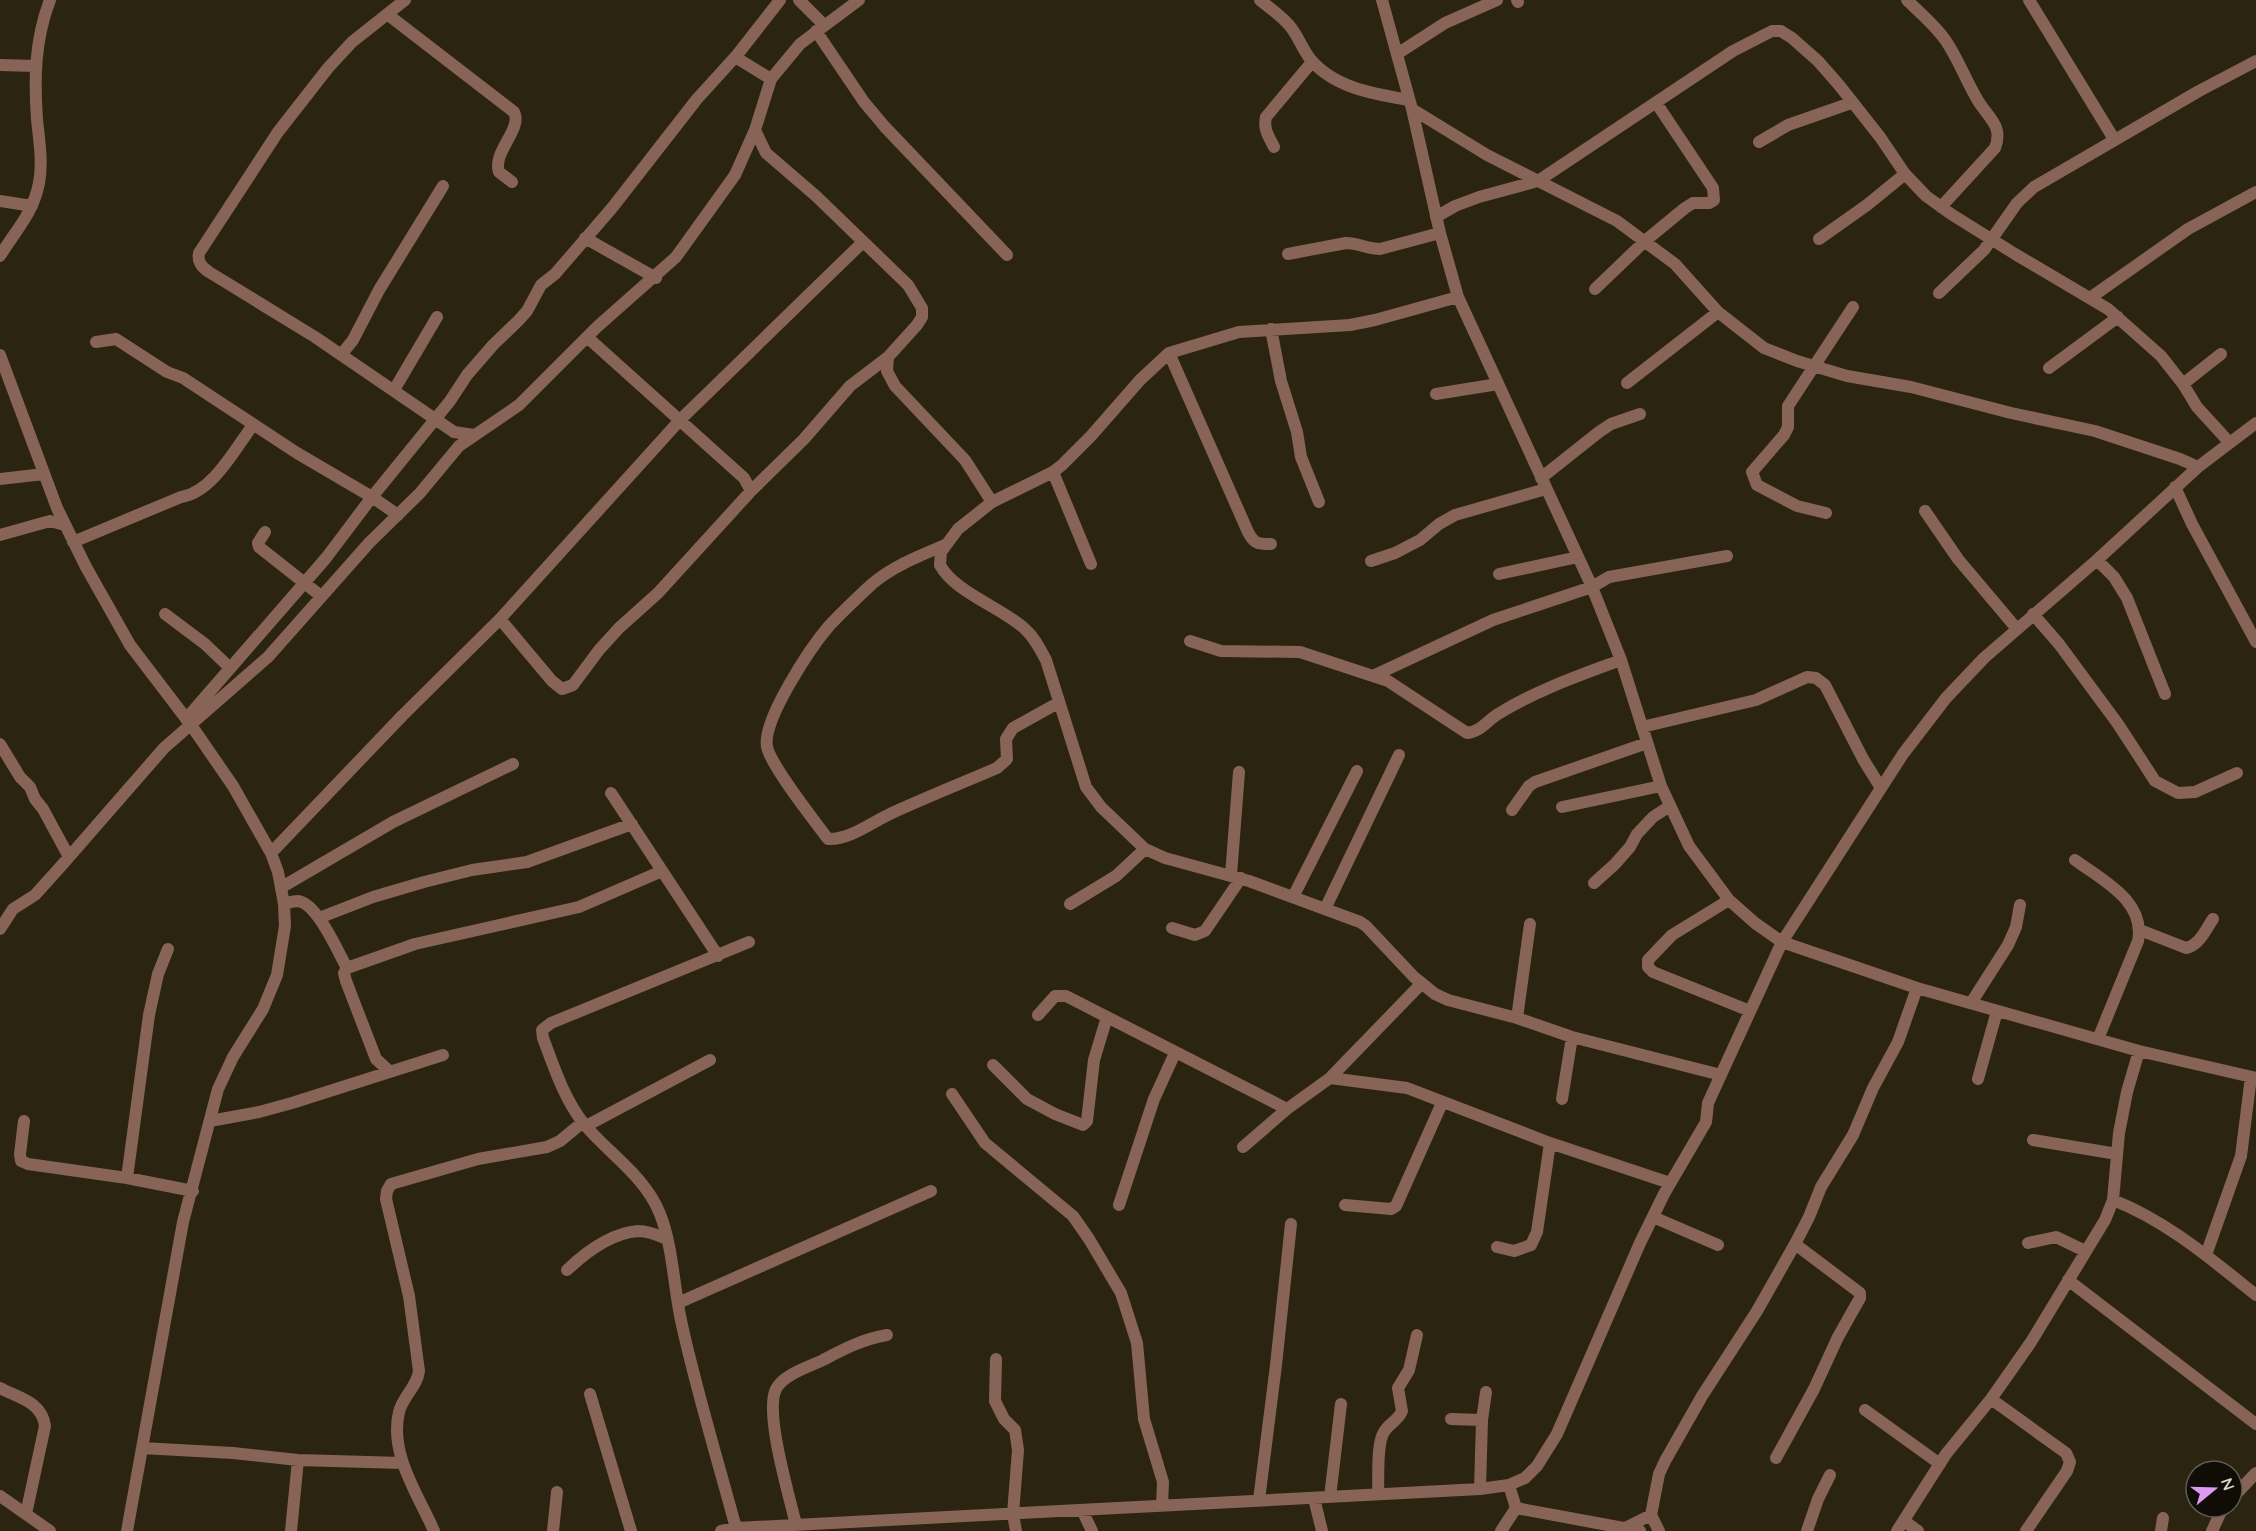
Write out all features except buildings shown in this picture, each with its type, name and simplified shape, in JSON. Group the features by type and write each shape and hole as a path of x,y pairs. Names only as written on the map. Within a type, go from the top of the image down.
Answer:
{"street":[{"path":"0,256 22,226 32,206 39,183 34,66 41,29 50,0"},
{"path":"405,0 352,42 328,68 278,132 199,256 201,266 209,272 341,355 454,432 474,435"},
{"path":"189,722 229,667 259,638 305,584 436,419 476,364 527,311 541,285 555,274 612,208 697,99 735,57 780,0"},
{"path":"798,0 820,28 864,102 1007,255"},
{"path":"0,928 13,909 35,895 189,722 268,657 369,543 435,476 459,446 519,405 587,337 656,278 676,257 729,185 742,161 755,130 771,79 800,45 859,0"},
{"path":"1260,0 1287,23 1312,62 1338,82 1411,105 1487,155 1617,221 1675,264 1718,312 1764,348 1847,376 1911,387 2011,413 2087,429 2199,467"},
{"path":"1382,0 1411,105 1436,217 1458,297 1592,587 1621,660 1661,786 1689,846 1729,900 1755,923 1782,942 1917,988 2139,1051 2254,1078 2241,1156 2206,1255"},
{"path":"1397,54 1445,23 1497,0"},
{"path":"1907,0 1945,40 1978,100 1998,130 1999,139 1995,148 1941,207"},
{"path":"2029,0 2114,139"},
{"path":"387,14 514,111 516,121 497,162 499,172 512,182"},
{"path":"1436,217 1455,206 1479,197 1538,181 1657,104 1733,51 1772,31 1781,31 1801,46 1839,85 1880,137 1905,174 1926,195 1941,207 2118,317 2161,356 2183,384 2197,407 2229,442"},
{"path":"735,57 771,79"},
{"path":"1939,293 1984,250 2017,203 2034,187 2114,139 2256,61"},
{"path":"1274,147 1266,132 1264,124 1266,117 1312,62"},
{"path":"0,65 34,66"},
{"path":"1390,97 1406,86"},
{"path":"1759,142 1788,125 1851,103"},
{"path":"1595,289 1646,241 1686,208 1693,203 1714,200 1713,188 1657,104"},
{"path":"500,619 552,681 561,689 573,685 619,628 658,593 751,491 804,439 850,386 888,357 922,317 920,301 908,285 816,196 765,153 755,130"},
{"path":"742,161 765,153"},
{"path":"1819,239 1867,205 1905,174"},
{"path":"341,355 354,340 379,290 443,186"},
{"path":"2090,298 2188,229 2256,192"},
{"path":"0,201 32,206"},
{"path":"1287,254 1346,243 1380,249 1440,233"},
{"path":"585,238 656,278"},
{"path":"271,853 402,716 500,619 681,419 863,242"},
{"path":"1458,297 1350,325 1239,332 1169,353 1140,380 1073,455 1053,472 992,502 958,529 945,545 940,565 956,584 1025,628 1037,643 1046,660 1086,787 1101,807 1145,849 1165,858 1236,877 1366,926 1422,983 1448,1000 1517,1018 1572,1037 1721,1075"},
{"path":"1826,513 1797,506 1757,485 1752,479 1752,472 1784,435 1788,427 1788,406 1853,307"},
{"path":"1627,383 1718,312"},
{"path":"394,390 437,317"},
{"path":"2049,368 2118,317"},
{"path":"1271,329 1281,381 1297,432 1301,457 1319,502"},
{"path":"587,337 681,419 744,478 751,491"},
{"path":"96,342 116,339 167,372 183,378 253,425 398,515"},
{"path":"1169,353 1253,542 1271,544"},
{"path":"2183,384 2221,354"},
{"path":"0,355 57,508 73,542 130,645 189,722 233,786 271,853 282,887 284,904 285,926 277,975 263,1008 233,1057 218,1089 183,1222 128,1531"},
{"path":"888,357 887,371 895,386 965,460 992,502"},
{"path":"869,371 887,371"},
{"path":"1436,394 1498,384"},
{"path":"1371,561 1395,553 1420,540 1439,524 1455,515 1544,483 1599,432 1611,424 1640,414"},
{"path":"722,1531 736,1528 767,1529 796,1525 875,1526 1013,1514 1480,1489 1509,1485 1532,1473 1557,1434 1653,1217 1670,1183 1707,1122 1708,1103 1782,942 1903,754 1946,698 1984,658 2199,467 2256,423"},
{"path":"73,542 198,492 214,478 253,425"},
{"path":"454,432 459,446"},
{"path":"1053,472 1090,564"},
{"path":"0,479 44,474"},
{"path":"744,478 762,480"},
{"path":"2175,488 2197,534 2256,642"},
{"path":"50,521 57,508"},
{"path":"1925,511 1958,559 2017,629"},
{"path":"0,535 50,521 65,525"},
{"path":"265,532 258,543 259,547 321,596"},
{"path":"945,545 909,560 873,583 829,627 782,695 773,715 767,742 768,749 777,766 828,839 837,840 890,813 997,768 1007,759 1006,739 1013,728 1058,703"},
{"path":"1375,675 1493,620 1592,587 1609,577 1727,556"},
{"path":"1499,574 1578,557"},
{"path":"2097,560 2114,577 2127,598 2165,694"},
{"path":"165,614 205,644 229,667"},
{"path":"2033,614 2118,724 2155,781 2178,793 2195,792 2238,773"},
{"path":"1190,641 1221,651 1300,652 1375,675 1388,681 1467,733 1479,729 1495,716 1540,690 1621,660"},
{"path":"1642,728 1756,700 1807,677 1816,678 1825,685 1863,759 1881,788"},
{"path":"1512,810 1529,786 1535,782 1647,743"},
{"path":"0,744 20,777 30,786 35,799 43,809 69,857"},
{"path":"1325,909 1400,755"},
{"path":"282,887 393,822 513,764"},
{"path":"1293,897 1358,771"},
{"path":"1172,928 1196,935 1205,931 1236,877 1239,772"},
{"path":"1562,807 1661,786"},
{"path":"611,793 718,956"},
{"path":"1594,883 1615,864 1653,817 1670,806"},
{"path":"319,918 373,897 424,882 472,870 527,862 632,824"},
{"path":"62,843 81,844"},
{"path":"1070,904 1116,876 1145,849"},
{"path":"2075,860 2126,898 2140,930 2138,941 2098,1039"},
{"path":"389,1071 376,1059 346,981 344,973 347,968 415,944 579,907 662,871"},
{"path":"1729,900 1672,935 1648,960 1648,967 1653,972 1750,1011"},
{"path":"284,904 297,901 306,904 319,918 347,968"},
{"path":"1971,1003 2008,945 2016,927 2020,905"},
{"path":"2140,930 2191,948 2213,919"},
{"path":"1517,1018 1530,924"},
{"path":"736,1528 683,1332 661,1215 636,1176 604,1147 584,1124 562,1087 542,1030 545,1026 749,942"},
{"path":"127,1178 149,1015 158,974 168,949"},
{"path":"1243,1147 1287,1109 1330,1078 1422,983"},
{"path":"1659,1531 1651,1515 1659,1474 1702,1396 1757,1311 1809,1217 1821,1186 1853,1136 1872,1088 1898,1042 1917,988"},
{"path":"1038,1015 1051,1000 1061,995 1287,1109"},
{"path":"1977,1079 1997,1011"},
{"path":"993,1065 1033,1103 1083,1125 1087,1121 1095,1060 1107,1017"},
{"path":"1562,1099 1572,1037"},
{"path":"1918,1531 1900,1526 1940,1464 1991,1399 2031,1342 2105,1220 2114,1200 2117,1154 2127,1092 2139,1051"},
{"path":"1119,1205 1154,1099 1176,1053"},
{"path":"210,1121 292,1103 443,1054"},
{"path":"374,1076 376,1059"},
{"path":"434,1531 402,1463 396,1433 401,1403 418,1380 418,1371 409,1296 386,1199 391,1184 478,1159 547,1147 584,1124 710,1060"},
{"path":"1330,1078 1399,1086 1550,1143 1670,1183"},
{"path":"952,1094 985,1143 1073,1216 1082,1227 1121,1293 1137,1343 1144,1419 1163,1482 1162,1506"},
{"path":"1345,1205 1391,1209 1396,1206 1442,1103"},
{"path":"24,1121 20,1154 21,1161 28,1164 127,1178 193,1191"},
{"path":"2033,1140 2117,1154"},
{"path":"1497,1248 1514,1251 1531,1245 1537,1232 1550,1143"},
{"path":"678,1303 931,1191"},
{"path":"2114,1200 2142,1213 2206,1255 2256,1295"},
{"path":"1653,1217 1718,1245"},
{"path":"1259,1500 1291,1224"},
{"path":"567,1270 584,1253 613,1238 638,1231 666,1239"},
{"path":"2028,1244 2056,1237 2085,1251"},
{"path":"1776,1458 1860,1298 1860,1293 1855,1288 1795,1244"},
{"path":"2068,1280 2256,1424"},
{"path":"796,1525 776,1431 773,1404 776,1389 789,1377 841,1351 862,1341 887,1335"},
{"path":"1378,1494 1380,1443 1383,1433 1402,1411 1398,1388 1409,1370 1417,1335"},
{"path":"996,1359 995,1401 1004,1419 1015,1430 1018,1450 1013,1514 1016,1531"},
{"path":"0,1388 34,1405 43,1414 45,1426 26,1514"},
{"path":"1480,1489 1482,1420 1486,1392"},
{"path":"590,1394 631,1531"},
{"path":"1991,1399 2066,1452 2070,1462 2067,1471 2026,1531"},
{"path":"1330,1497 1341,1404"},
{"path":"1865,1410 1940,1464"},
{"path":"1451,1419 1482,1420"},
{"path":"142,1448 232,1453 298,1460 402,1463"},
{"path":"291,1531 298,1460"},
{"path":"2244,1486 2256,1473"},
{"path":"1807,1531 1818,1499 1830,1475"},
{"path":"1509,1485 1516,1508"},
{"path":"553,1531 556,1492"},
{"path":"0,1496 50,1531"},
{"path":"1314,1498 1322,1531"},
{"path":"1516,1508 1640,1531"},
{"path":"1501,1531 1516,1508"},
{"path":"1082,1510 1092,1531"},
{"path":"1625,1528 1651,1515"},
{"path":"2161,1531 2163,1518"}]}
